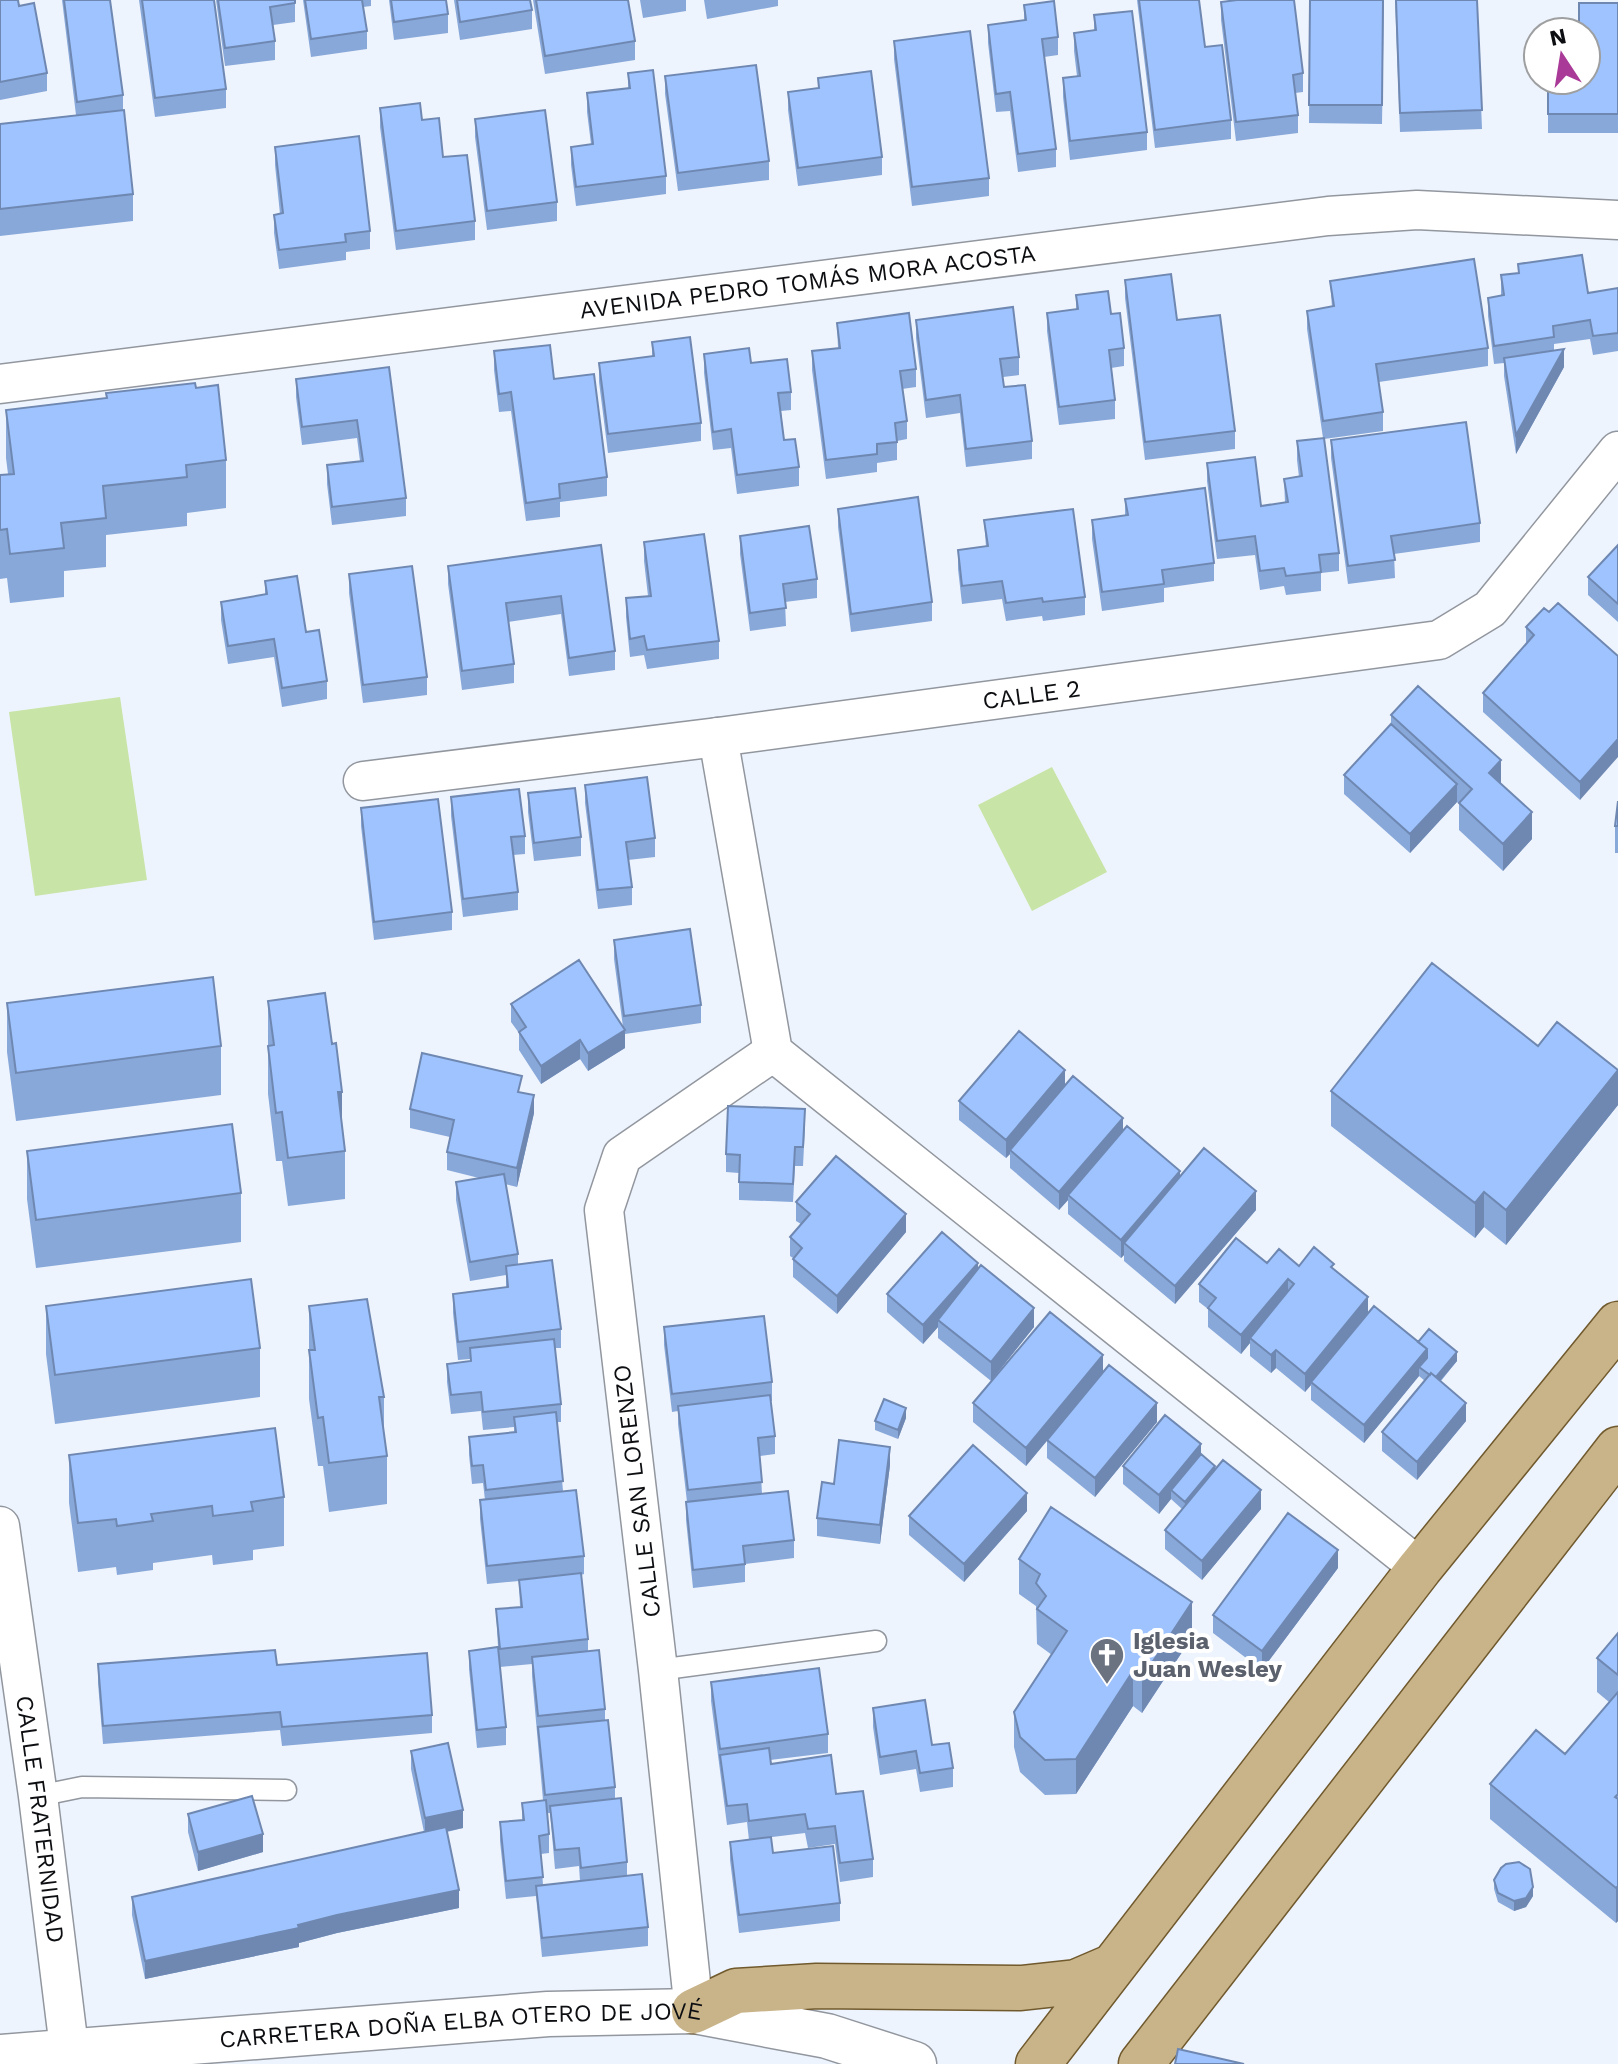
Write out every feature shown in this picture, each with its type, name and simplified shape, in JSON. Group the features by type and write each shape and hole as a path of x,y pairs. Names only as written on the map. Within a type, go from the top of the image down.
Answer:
{"main road":[{"path":"1038,2064 1420,1568 1618,1324"},
{"path":"1141,2064 1618,1449"},
{"path":"694,2011 736,1991 817,1986 1021,1988 1076,1982 1111,1967"}],"street":[{"name":"AVENIDA PEDRO TOMÁS MORA ACOSTA","path":"0,384 1328,216 1417,210 1618,220"},
{"name":"CALLE 2","path":"363,781 718,737 1439,640 1490,609 1618,451"},
{"path":"718,737 773,1052 1420,1568"},
{"name":"CALLE SAN LORENZO","path":"694,2011 604,1210 622,1156 773,1052"},
{"name":"CALLE FRATERNIDAD","path":"0,1526 71,2058"},
{"name":"CARRETERA DOÑA ELBA OTERO DE JOVÉ","path":"0,2057 71,2058 548,2014 694,2011 827,2036 914,2064"}],"lane":[{"path":"658,1670 876,1641"},
{"path":"38,1796 82,1787 286,1790"}],"green space":[{"path":"120,697 147,880 35,896 9,712"},
{"path":"1052,767 1107,872 1032,911 978,805"}],"building":[{"path":"0,0 18,0 19,6 34,3 47,73 0,82"},
{"path":"64,0 110,0 123,95 77,102"},
{"path":"142,0 214,0 226,89 155,98"},
{"path":"218,0 295,0 295,3 270,7 275,41 225,48"},
{"path":"305,0 362,0 367,31 311,39"},
{"path":"391,0 446,0 448,14 394,22"},
{"path":"457,0 530,0 532,10 460,22"},
{"path":"536,0 628,0 635,41 545,56"},
{"path":"1139,0 1199,0 1205,47 1222,45 1231,120 1155,130"},
{"path":"1294,0 1303,73 1293,75 1298,115 1236,122 1221,2"},
{"path":"1310,0 1383,0 1382,105 1309,105"},
{"path":"1396,0 1477,0 1482,110 1400,113"},
{"path":"1054,1 1058,37 1042,39 1056,149 1018,154 1010,92 996,94 988,25 1026,20 1024,5"},
{"path":"1579,3 1618,3 1618,114 1548,114 1548,96 1602,96 1602,16 1579,16"},
{"path":"1132,11 1147,132 1070,141 1063,78 1080,76 1074,33 1096,30 1094,15"},
{"path":"970,31 989,178 912,187 894,41"},
{"path":"756,65 769,161 678,173 665,76"},
{"path":"653,70 666,176 576,187 571,147 593,144 587,93 630,88 628,73"},
{"path":"871,71 882,157 798,168 788,92 819,88 818,78"},
{"path":"420,103 422,120 439,118 443,157 467,155 475,221 396,231 380,108"},
{"path":"124,110 133,194 0,209 0,124"},
{"path":"545,110 557,202 487,211 475,119"},
{"path":"359,136 370,231 345,234 346,242 279,250 274,215 283,213 275,147"},
{"path":"1582,255 1588,293 1618,288 1618,333 1593,336 1590,320 1553,326 1554,337 1494,346 1488,298 1504,295 1501,275 1519,273 1518,264"},
{"path":"1474,259 1488,348 1376,364 1383,412 1323,421 1307,311 1334,306 1330,281"},
{"path":"1171,274 1177,320 1220,315 1235,431 1145,442 1125,280"},
{"path":"1108,291 1111,314 1120,313 1124,348 1109,350 1115,400 1059,407 1047,313 1078,309 1076,295"},
{"path":"1013,307 1019,357 1000,359 1004,387 1025,385 1032,441 966,449 960,395 926,400 916,320"},
{"path":"909,313 916,369 900,371 907,421 895,423 897,442 877,444 877,454 826,460 812,351 840,348 837,323"},
{"path":"690,337 701,423 608,434 599,363 654,356 652,342"},
{"path":"550,345 554,379 594,374 607,477 559,484 560,498 526,503 511,392 499,394 494,351"},
{"path":"749,348 751,363 787,359 791,392 778,393 784,440 795,439 799,467 737,475 731,429 713,432 704,354"},
{"path":"1564,349 1516,435 1504,358"},
{"path":"389,367 406,498 332,507 327,465 363,461 357,420 302,427 296,379"},
{"path":"195,383 196,388 218,385 226,460 186,465 187,477 103,486 106,518 61,523 64,548 10,554 7,529 0,530 0,475 14,474 6,410 107,398 106,393"},
{"path":"1466,422 1480,523 1391,536 1395,560 1348,566 1331,440"},
{"path":"1324,438 1339,553 1319,555 1321,572 1286,576 1284,568 1260,571 1255,536 1217,541 1207,463 1255,457 1261,506 1288,502 1284,479 1302,476 1297,441"},
{"path":"1205,488 1214,563 1162,570 1164,584 1102,592 1092,520 1128,515 1125,499"},
{"path":"918,497 932,602 851,614 838,509"},
{"path":"1073,509 1085,597 1006,603 1002,581 962,586 958,550 988,546 984,520"},
{"path":"809,526 817,579 783,584 786,608 750,613 740,536"},
{"path":"704,534 719,641 647,650 644,636 630,639 626,598 651,596 644,542"},
{"path":"601,545 615,651 569,658 561,596 506,603 514,664 462,671 448,566"},
{"path":"1618,545 1618,604 1588,577"},
{"path":"412,566 427,677 363,685 349,574"},
{"path":"297,576 306,632 319,630 327,681 282,688 274,639 228,646 221,602 267,594 265,581"},
{"path":"1558,603 1618,656 1618,739 1580,782 1483,693 1534,635 1526,627 1544,608 1549,612"},
{"path":"1418,686 1501,760 1489,773 1532,812 1503,844 1459,803 1472,789 1391,715"},
{"path":"1391,724 1457,784 1410,834 1344,775"},
{"path":"647,777 655,838 626,842 632,887 598,890 585,785"},
{"path":"575,788 581,837 534,843 528,793"},
{"path":"519,789 525,836 511,837 518,892 463,899 451,797"},
{"path":"438,799 452,912 374,922 361,808"},
{"path":"690,929 701,1005 624,1016 614,940"},
{"path":"579,960 625,1030 588,1053 580,1040 541,1066 519,1032 526,1027 511,1004"},
{"path":"1432,963 1538,1046 1557,1022 1618,1070 1506,1210 1484,1192 1475,1203 1331,1091"},
{"path":"213,977 221,1046 16,1073 7,1003"},
{"path":"325,993 332,1044 336,1043 345,1151 288,1158 282,1112 276,1113 268,1046 274,1045 268,1001"},
{"path":"1019,1031 1065,1070 1006,1140 959,1101"},
{"path":"422,1053 522,1076 518,1092 534,1095 517,1168 447,1152 454,1120 410,1109"},
{"path":"1073,1076 1123,1118 1059,1192 1010,1150"},
{"path":"728,1106 805,1109 803,1147 795,1147 793,1184 739,1182 740,1155 726,1154"},
{"path":"232,1124 241,1193 36,1220 27,1151"},
{"path":"1127,1126 1180,1171 1121,1240 1068,1195"},
{"path":"1204,1148 1256,1191 1175,1286 1124,1243"},
{"path":"836,1156 906,1214 837,1296 793,1259 802,1248 790,1237 810,1214 796,1202"},
{"path":"504,1174 518,1254 470,1262 456,1182"},
{"path":"942,1232 978,1263 923,1325 887,1294"},
{"path":"1236,1238 1267,1263 1279,1249 1299,1266 1314,1247 1334,1264 1331,1267 1368,1297 1305,1374 1276,1350 1271,1355 1250,1338 1294,1284 1288,1279 1241,1335 1208,1308 1216,1298 1199,1284"},
{"path":"552,1260 561,1329 458,1342 453,1294 508,1287 506,1266"},
{"path":"981,1265 1034,1308 991,1362 938,1320"},
{"path":"251,1279 260,1348 55,1375 46,1306"},
{"path":"367,1299 384,1397 379,1397 387,1456 329,1463 323,1417 318,1418 309,1350 315,1350 309,1306"},
{"path":"1374,1306 1427,1349 1364,1425 1311,1382"},
{"path":"1050,1312 1103,1355 1026,1448 973,1403"},
{"path":"764,1316 772,1382 672,1394 664,1327"},
{"path":"1429,1329 1457,1352 1436,1377 1419,1367 1427,1358 1427,1349 1418,1342"},
{"path":"554,1339 561,1404 483,1412 481,1392 451,1395 447,1364 471,1361 470,1348"},
{"path":"1109,1365 1157,1403 1095,1478 1047,1440"},
{"path":"1431,1373 1466,1403 1417,1462 1382,1432"},
{"path":"770,1395 775,1436 758,1438 762,1482 688,1490 678,1406"},
{"path":"884,1399 906,1408 898,1430 875,1421"},
{"path":"556,1412 563,1481 486,1490 483,1465 472,1466 469,1437 516,1432 514,1417"},
{"path":"1165,1415 1201,1444 1159,1495 1123,1466"},
{"path":"275,1428 284,1497 251,1502 253,1511 213,1516 212,1506 151,1514 153,1521 117,1526 116,1519 78,1523 69,1455"},
{"path":"839,1440 890,1447 880,1525 817,1518 822,1482 834,1484"},
{"path":"973,1445 1027,1493 964,1564 909,1516"},
{"path":"1201,1454 1215,1466 1185,1502 1171,1490"},
{"path":"1223,1460 1261,1490 1202,1561 1165,1530"},
{"path":"576,1490 584,1556 487,1566 480,1500"},
{"path":"788,1491 794,1540 743,1546 745,1564 693,1570 686,1502"},
{"name":"Iglesia Juan Wesley","path":"1051,1507 1192,1602 1142,1678 1133,1671 1076,1759 1045,1760 1020,1737 1014,1712 1067,1631 1037,1609 1046,1596 1036,1583 1040,1574 1019,1559"},
{"path":"1288,1513 1338,1550 1262,1651 1213,1615"},
{"path":"581,1573 588,1639 500,1649 496,1609 522,1607 519,1580"},
{"path":"1618,1633 1618,1675 1597,1658"},
{"path":"498,1647 506,1727 477,1730 469,1651"},
{"path":"275,1650 277,1665 427,1653 432,1715 282,1727 280,1712 103,1726 98,1664"},
{"path":"599,1650 605,1709 538,1716 532,1657"},
{"path":"819,1668 828,1734 720,1749 711,1682"},
{"path":"1618,1692 1616,1888 1490,1784 1536,1730 1565,1754"},
{"path":"925,1700 932,1745 949,1743 953,1768 920,1773 916,1751 880,1757 873,1708"},
{"path":"608,1720 615,1787 545,1795 538,1727"},
{"path":"448,1743 463,1810 425,1818 411,1751"},
{"path":"769,1748 771,1764 831,1755 836,1794 863,1791 873,1859 840,1863 835,1826 808,1829 805,1814 749,1821 747,1804 727,1806 720,1755"},
{"path":"252,1796 263,1834 198,1852 188,1814"},
{"path":"621,1798 627,1862 581,1868 579,1848 555,1850 550,1806"},
{"path":"546,1800 549,1834 539,1836 543,1877 506,1881 500,1822 524,1820 522,1803"},
{"path":"446,1827 459,1890 337,1915 298,1925 299,1928 145,1961 132,1897"},
{"path":"771,1837 773,1853 833,1846 840,1903 739,1915 730,1842"},
{"path":"1519,1862 1530,1869 1533,1887 1526,1898 1514,1901 1498,1893 1494,1880 1506,1864"},
{"path":"642,1874 648,1927 542,1938 536,1886"},
{"path":"1178,2049 1244,2064 1175,2064"}],"place":[{"name":"Iglesia Juan Wesley","path":"1107,1686"}]}
